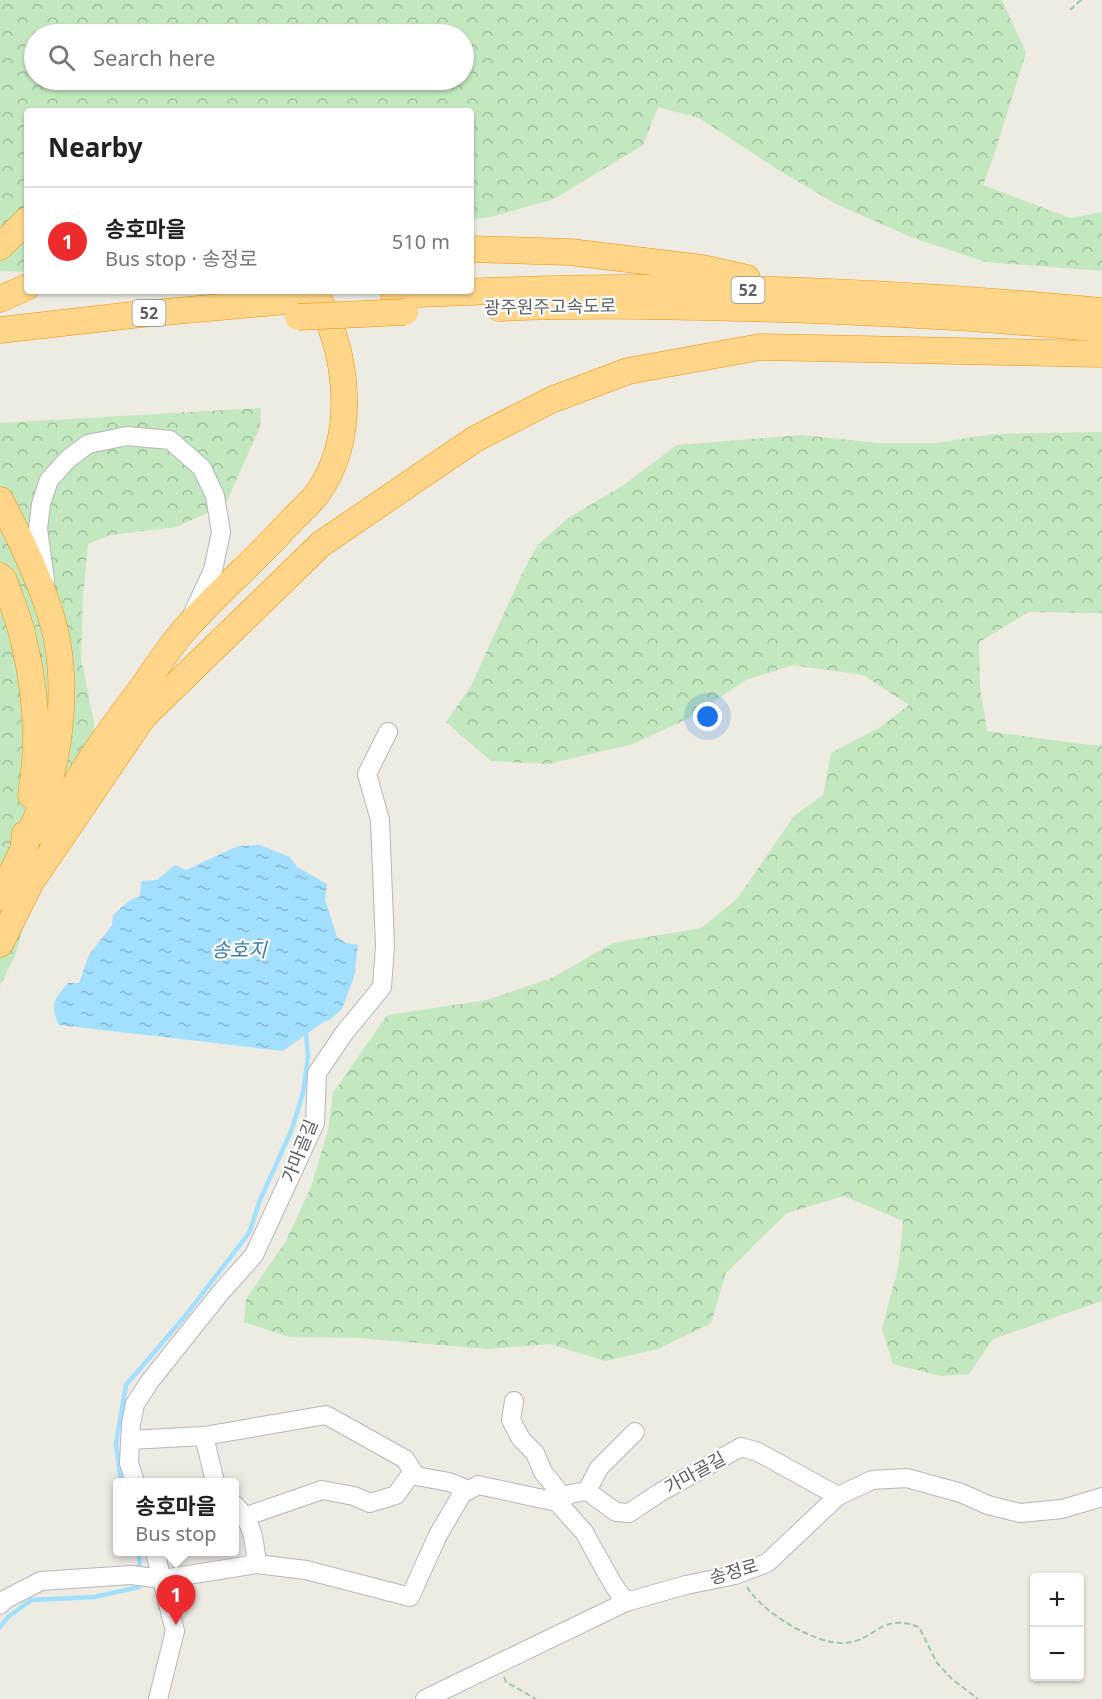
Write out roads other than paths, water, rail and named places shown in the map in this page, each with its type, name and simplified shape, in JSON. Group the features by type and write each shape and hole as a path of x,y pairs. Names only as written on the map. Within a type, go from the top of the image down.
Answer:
{"highway":[{"path":"0,247 24,223"},
{"path":"474,249 570,252 702,268 815,292"},
{"path":"0,299 24,287"},
{"name":"광주원주고속도로","path":"400,303 534,289 622,288 815,292 1025,304 1102,311"},
{"path":"0,944 31,882 61,807 106,736 186,628 272,543 317,494 331,468 341,440 344,400 342,371 325,310 303,303"},
{"name":"광주원주고속도로","path":"0,348 125,332 303,303"},
{"name":"광주원주고속도로","path":"0,330 144,314 303,303 400,303 513,307 673,306 869,312 1102,329"},
{"path":"31,882 144,716 321,544 475,439 551,400 628,371 760,347 1102,354"},
{"path":"0,500 23,546 50,611 57,641 60,674 58,742 46,794 23,850 0,897"},
{"path":"0,576 4,580 24,640 36,705 35,774 23,850"}],"street":[{"path":"50,611 38,529 41,504 49,480 68,459 88,444 127,436 170,440 202,468 215,496 221,532 213,570 186,628"},
{"name":"가마골길","path":"134,1478 129,1463 135,1404 150,1381 221,1292 254,1256 315,1123 317,1073 345,1032 382,987 385,946 380,820 367,774 388,732"},
{"path":"514,1401 511,1420 521,1439 535,1453 543,1472 584,1532 614,1586 626,1602"},
{"path":"130,1440 204,1436 326,1415 405,1459 416,1476 449,1482 469,1490"},
{"path":"0,1605 6,1599 41,1581 131,1575 157,1578 257,1564 306,1570 410,1596 438,1535 462,1494 478,1485 561,1500 570,1494 587,1491 599,1468 635,1432"},
{"path":"204,1436 214,1478"},
{"name":"가마골길","path":"587,1491 616,1512 629,1513 659,1493 741,1447 758,1452 838,1496"},
{"path":"257,1564 254,1541 241,1510 322,1490 354,1496 370,1503 396,1495 412,1471"},
{"name":"송정로","path":"425,1699 626,1602 686,1585 741,1573 767,1563 838,1496 872,1480 907,1478 961,1493 988,1505 1020,1514 1062,1509 1102,1497"},
{"path":"155,1556 157,1578 176,1631 158,1699"}],"water":[{"name":"송호지","path":"260,845 290,857 297,867 327,884 325,899 337,937 346,943 358,945 354,977 342,1009 331,1019 283,1051 59,1025 54,1012 56,998 68,983 79,983 89,955 112,925 113,915 128,902 140,896 141,881 157,880 175,865 186,870 238,846"}],"waterway":[{"path":"120,1478 116,1443 126,1385 186,1315 249,1233 260,1200 292,1129 303,1093 308,1056 306,1034"},
{"path":"139,1556 140,1573"},
{"path":"0,1627 8,1617 31,1600 94,1597 139,1587 139,1581"}],"place":[{"name":"송호마을","path":"176,1625"}]}
